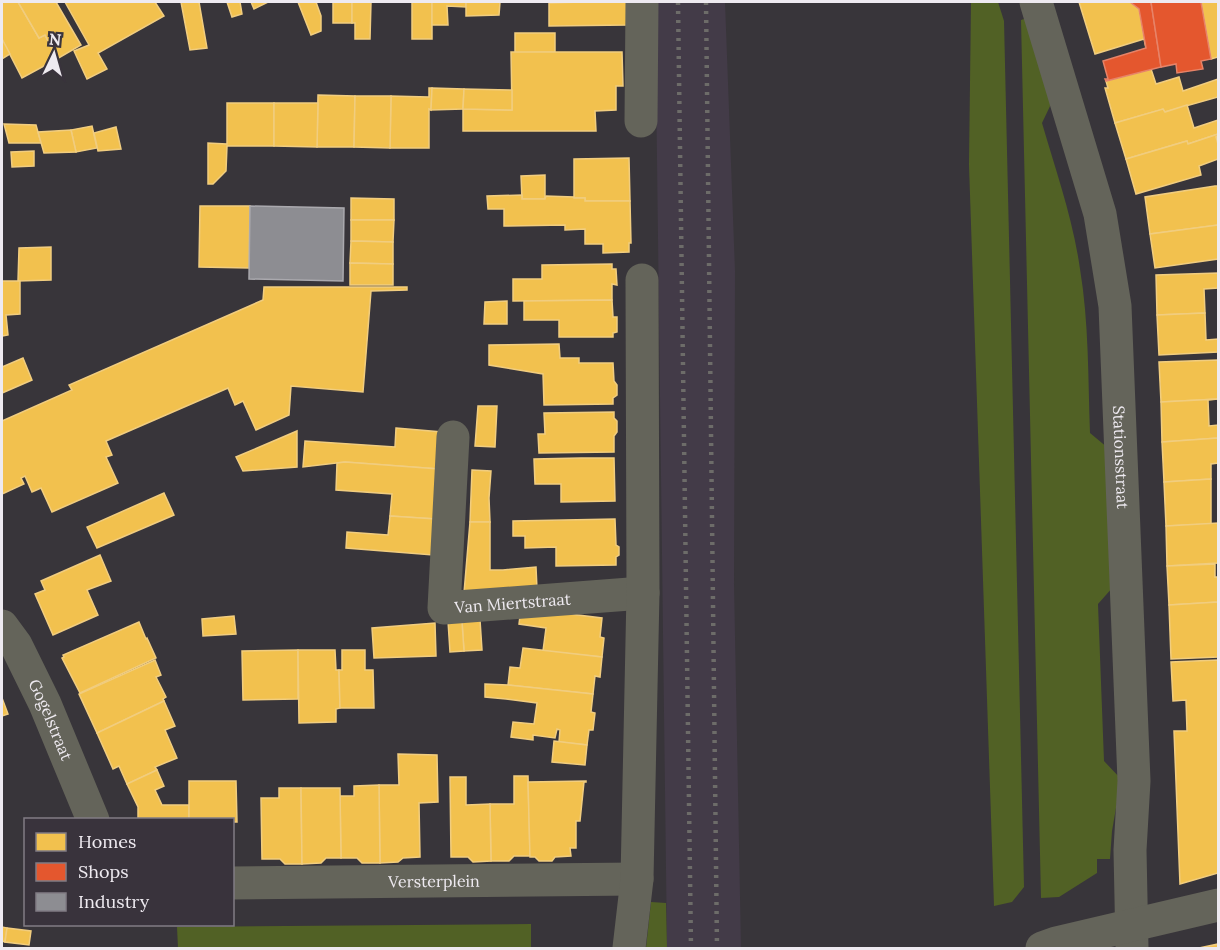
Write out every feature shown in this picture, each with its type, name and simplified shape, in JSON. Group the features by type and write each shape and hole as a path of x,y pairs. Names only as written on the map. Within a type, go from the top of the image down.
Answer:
{"street":[{"path":"641,121 642,2"},
{"name":"Stationsstraat","path":"1036,2 1100,214 1115,306 1134,781 1130,850 1131,937"},
{"path":"629,948 637,879 643,593 642,280"},
{"name":"Van Miertstraat","path":"453,437 444,608 643,593"},
{"name":"Gogelstraat","path":"2,626 16,645 45,704 93,818"},
{"name":"Versterplein","path":"234,883 637,879"},
{"path":"1042,948 1056,943 1131,937 1218,905"}],"shaded area":[{"path":"655,2 725,2 735,271 734,584 741,948 667,948"}],"green space":[{"path":"971,2 998,2 1004,21 1024,887 1012,902 994,906 969,165"},
{"path":"1027,18 1052,102 1042,123 1069,213 1080,269 1087,330 1090,433 1108,448 1113,587 1098,604 1104,761 1121,779 1112,831 1110,859 1097,859 1097,873 1059,897 1041,898 1021,20"},
{"path":"651,902 666,903 667,948 646,948"},
{"path":"531,924 531,948 178,948 177,927"}],"building: Homes":[{"path":"2,2 18,2 39,38 45,35 57,59 22,78 2,39"},
{"path":"18,2 56,2 81,45 57,59 45,35 39,38"},
{"path":"65,2 155,2 164,16 98,53 107,69 87,79 74,51 89,45"},
{"path":"181,2 199,2 207,48 190,50"},
{"path":"227,2 240,2 242,14 232,17"},
{"path":"251,2 268,2 254,9"},
{"path":"298,2 316,2 321,16 321,31 311,35"},
{"path":"333,2 352,2 352,23 333,23"},
{"path":"352,2 371,2 370,39 355,39"},
{"path":"412,2 432,2 432,39 412,39"},
{"path":"432,2 466,2 466,7 447,6 448,25 432,25"},
{"path":"466,2 500,2 499,15 466,16"},
{"path":"627,2 627,25 549,26 549,3"},
{"path":"1079,2 1130,2 1139,9 1146,48 1144,39 1095,54"},
{"path":"1201,2 1218,2 1218,57 1211,59"},
{"path":"515,33 555,33 555,52 515,53"},
{"path":"2,39 10,54 2,59"},
{"path":"511,52 622,52 623,86 616,86 616,110 595,111 596,131 463,131 463,109 512,110"},
{"path":"1151,69 1156,84 1179,77 1183,91 1218,79 1218,97 1165,112 1163,109 1115,123 1105,88 1108,88 1106,81"},
{"path":"429,88 432,88 431,110 429,109 429,148 390,148 391,96 429,97"},
{"path":"432,88 464,89 463,109 431,110"},
{"path":"464,89 512,90 512,110 463,109"},
{"path":"318,95 355,96 354,147 317,147"},
{"path":"355,96 391,96 390,148 354,147"},
{"path":"227,103 274,103 274,146 227,146 226,171 213,184 208,184 208,143 227,144"},
{"path":"274,103 318,103 317,147 274,146"},
{"path":"1187,105 1194,128 1218,120 1218,134 1126,159 1115,123 1163,109 1165,112"},
{"path":"4,124 36,125 41,143 9,143"},
{"path":"92,126 97,148 76,152 71,130"},
{"path":"116,127 121,149 98,151 94,133"},
{"path":"71,130 76,152 44,153 38,132"},
{"path":"1218,134 1216,137 1218,159 1199,166 1201,175 1136,194 1126,159"},
{"path":"34,151 34,166 12,167 11,152"},
{"path":"629,158 630,201 585,201 585,198 574,198 574,159"},
{"path":"545,175 545,199 522,199 521,176"},
{"path":"1218,186 1218,225 1150,234 1145,197"},
{"path":"522,195 522,199 545,199 546,196 585,198 585,201 630,201 631,243 629,243 629,252 603,253 603,244 585,244 585,229 565,230 565,225 504,226 504,209 488,209 487,196"},
{"path":"351,198 394,199 394,220 351,220"},
{"path":"200,206 250,206 249,268 199,267"},
{"path":"351,220 394,220 393,242 351,241"},
{"path":"1218,225 1218,259 1155,268 1150,234"},
{"path":"351,241 393,242 393,264 350,263"},
{"path":"51,247 51,280 18,281 19,248"},
{"path":"350,263 393,264 393,285 350,285"},
{"path":"612,264 612,269 616,269 617,285 612,284 612,300 513,301 513,279 542,279 542,265"},
{"path":"1218,273 1218,288 1204,289 1205,313 1157,315 1156,275"},
{"path":"2,281 20,281 20,314 6,315 8,335 2,336"},
{"path":"264,287 407,287 407,290 371,291 363,392 291,386 289,415 256,430 243,401 235,405 228,388 106,441 112,455 106,457 118,483 52,512 41,488 32,492 25,476 21,478 24,484 2,494 2,421 72,390 69,385 263,300"},
{"path":"612,300 613,317 617,317 617,332 613,333 613,337 559,337 559,320 524,320 524,301"},
{"path":"507,301 507,324 484,324 485,302"},
{"path":"1205,313 1206,340 1218,339 1218,352 1159,355 1157,315"},
{"path":"559,344 560,358 579,358 579,363 613,363 617,395 613,398 613,404 544,405 543,374 489,365 489,345"},
{"path":"23,358 32,380 2,393 2,367"},
{"path":"1218,360 1218,399 1161,402 1159,362"},
{"path":"1218,399 1208,400 1209,426 1218,425 1218,438 1162,442 1161,402"},
{"path":"478,406 497,406 495,447 475,446"},
{"path":"614,412 617,432 614,436 614,452 539,453 538,434 545,434 544,413"},
{"path":"396,428 442,432 439,469 345,462 303,467 305,441 395,447"},
{"path":"297,431 297,467 243,471 236,457"},
{"path":"1218,438 1218,463 1211,464 1211,479 1164,482 1162,442"},
{"path":"614,458 615,501 561,502 561,484 535,484 534,459"},
{"path":"337,463 439,469 436,519 390,516 392,494 336,490"},
{"path":"472,470 491,471 490,522 470,522"},
{"path":"1211,479 1211,524 1166,526 1164,482"},
{"path":"164,493 174,515 97,548 87,527"},
{"path":"390,516 436,519 433,555 346,548 347,532 388,535"},
{"path":"615,519 616,545 619,547 616,565 556,566 556,547 525,548 525,536 513,536 513,521"},
{"path":"470,522 490,522 490,570 536,567 537,589 464,593"},
{"path":"1218,523 1218,563 1167,566 1166,526"},
{"path":"100,555 111,581 87,590 98,615 53,635 35,594 45,590 41,581"},
{"path":"1215,564 1215,577 1218,577 1218,602 1169,605 1167,566"},
{"path":"1218,602 1218,657 1171,659 1169,605"},
{"path":"521,608 602,618 600,637 604,638 602,657 543,651 546,628 519,624"},
{"path":"234,616 236,634 203,636 202,619"},
{"path":"480,620 482,650 464,651 462,622"},
{"path":"448,621 462,622 464,651 450,652"},
{"path":"139,622 156,658 80,693 62,658 63,655"},
{"path":"435,623 436,656 374,658 372,628"},
{"path":"523,648 602,657 600,677 595,676 593,694 508,685 510,667 520,668"},
{"path":"298,650 298,699 243,700 242,651"},
{"path":"298,650 335,650 336,670 339,670 340,708 336,709 336,722 299,723"},
{"path":"342,650 365,650 365,670 373,670 374,708 340,708 339,670 342,670"},
{"path":"155,660 161,675 156,677 166,697 164,701 97,733 79,694"},
{"path":"1218,660 1218,873 1180,884 1174,731 1187,731 1186,700 1173,701 1171,662"},
{"path":"485,684 593,694 591,712 595,713 593,730 589,730 587,745 559,742 560,730 557,729 555,738 533,735 533,740 511,737 513,722 534,724 537,703 485,697"},
{"path":"2,698 8,714 2,716"},
{"path":"164,701 175,726 165,730 177,758 155,767 157,770 127,784 119,766 113,769 97,733"},
{"path":"554,741 587,745 585,765 552,762"},
{"path":"398,754 437,755 438,802 419,803 420,857 380,863 379,785 399,785"},
{"path":"157,770 164,786 155,790 162,805 189,805 189,818 138,818 138,807 127,784"},
{"path":"514,776 528,776 530,856 514,856 509,861 491,861 490,804 514,804"},
{"path":"450,777 466,777 466,805 490,804 491,861 473,862 468,857 451,857"},
{"path":"189,781 236,781 237,822 234,822 234,818 189,818"},
{"path":"586,781 584,782 580,821 576,821 576,848 570,848 571,856 555,857 552,861 539,861 535,857 530,857 528,782"},
{"path":"379,785 380,863 362,863 357,858 341,858 340,796 354,796 354,786"},
{"path":"279,788 301,788 302,864 285,864 280,859 262,859 261,798 279,798"},
{"path":"301,788 340,788 341,858 326,858 321,863 302,864"},
{"path":"2,927 7,928 5,942 2,941"},
{"path":"7,928 31,931 29,945 5,942"},
{"path":"1218,944 1218,948 1199,948"}],"building: Shops":[{"path":"1130,2 1151,2 1161,67 1106,81 1105,79 1108,79 1103,61 1146,48 1139,9"},
{"path":"1151,2 1201,2 1211,59 1201,61 1203,69 1177,73 1176,64 1161,67"}],"building: Industry":[{"path":"250,206 344,208 343,281 249,279"}],"railway":[{"path":"678,2 691,948"},
{"path":"706,2 717,948"}]}
